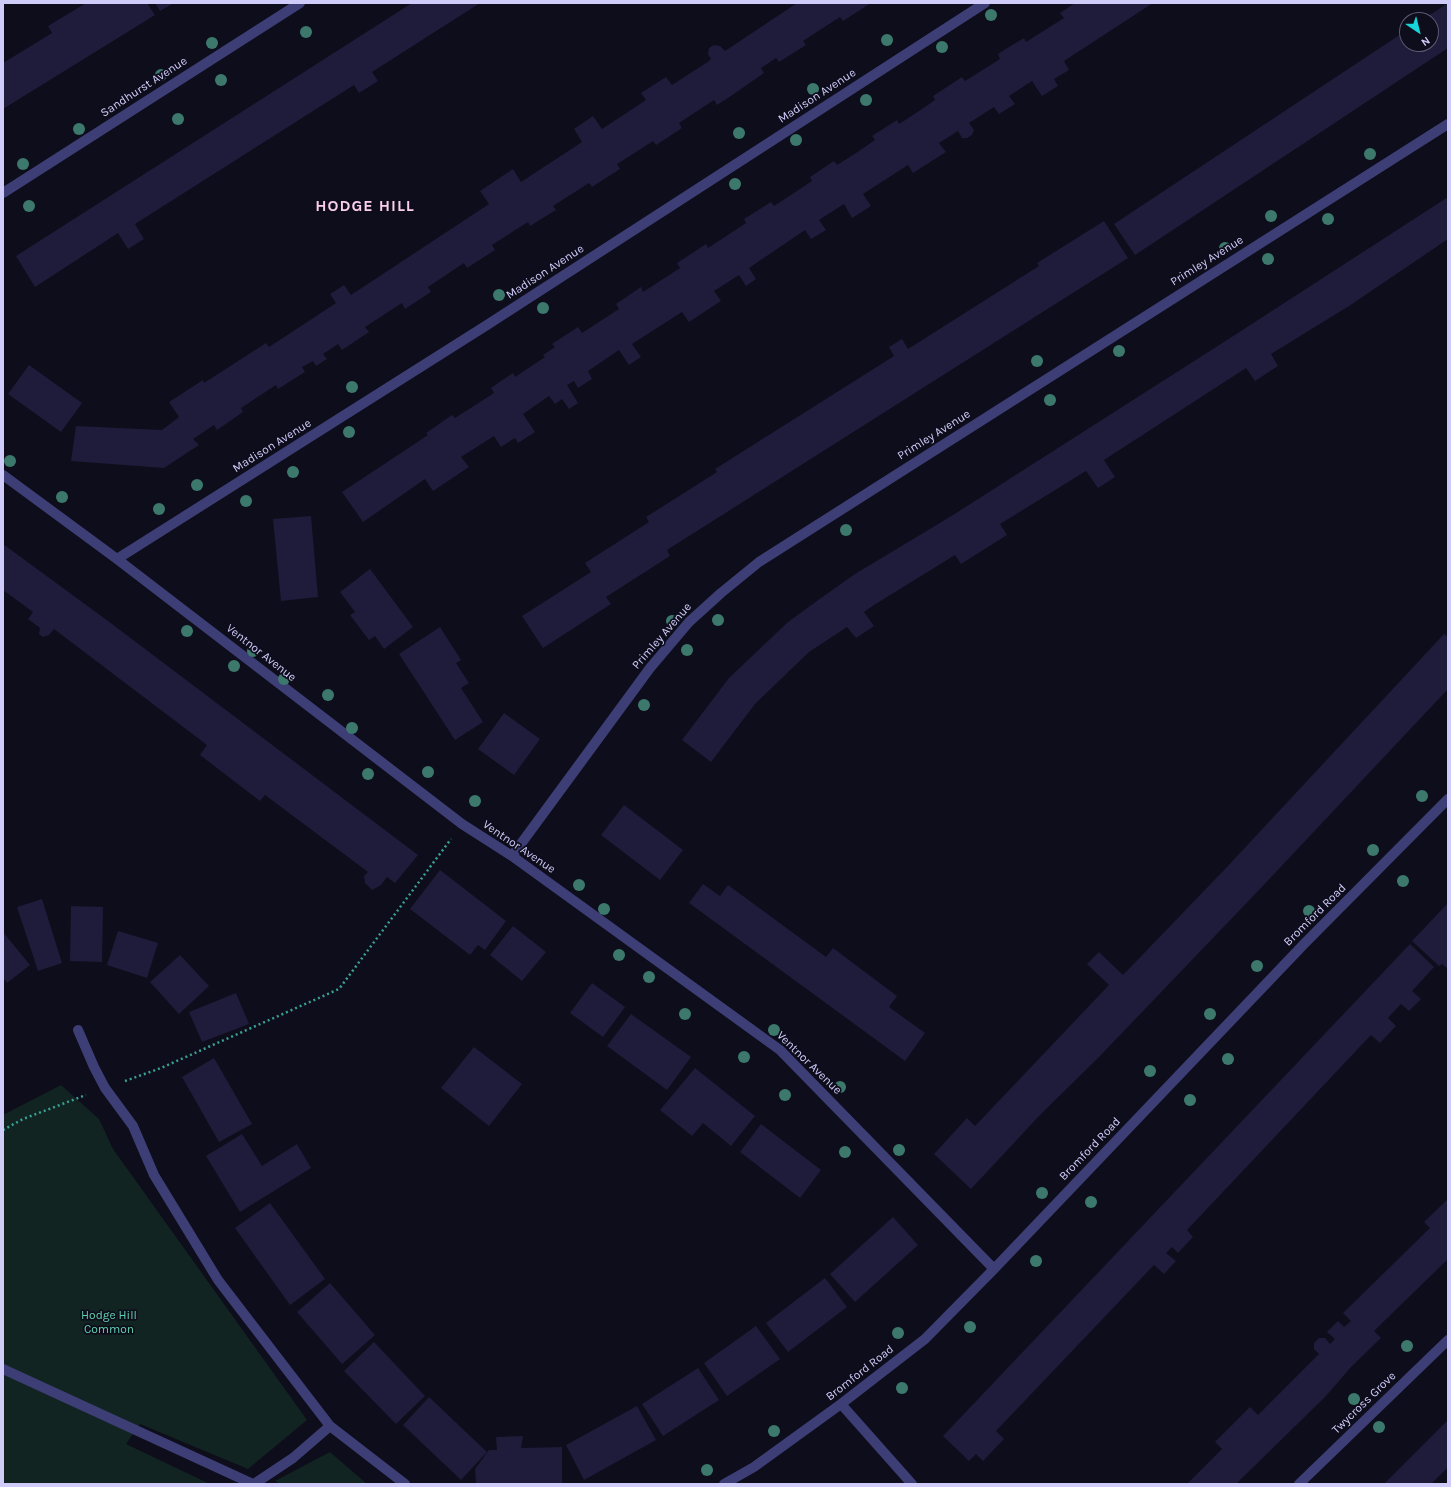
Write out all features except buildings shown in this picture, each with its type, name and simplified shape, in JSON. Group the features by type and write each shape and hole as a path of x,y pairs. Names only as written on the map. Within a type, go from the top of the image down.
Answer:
{"street":[{"name":"Sandhurst Avenue","path":"3,193 300,3"},
{"name":"Madison Avenue","path":"118,559 487,325 985,3"},
{"name":"Primley Avenue","path":"512,856 650,668 689,622 759,562 1448,124"},
{"name":"Ventnor Avenue","path":"3,475 118,559 462,824 512,856 780,1050 994,1269"},
{"name":"Bromford Road","path":"724,1484 754,1467 841,1404 925,1339 994,1269 1305,943 1448,799"},
{"path":"78,1030 105,1088 133,1126 154,1175 218,1280 330,1426 405,1484"},
{"name":"Twycross Grove","path":"1299,1484 1448,1340"},
{"path":"3,1369 253,1484 293,1458 330,1426"},
{"path":"841,1404 912,1484"}],"path":[{"path":"3,1130 23,1119 69,1100 161,1068 339,989 462,824"}],"green space":[{"name":"Hodge Hill Common","path":"61,1085 99,1119 113,1149 307,1420 248,1469 140,1424 126,1444 210,1484 3,1484 3,1115"},
{"path":"330,1452 367,1484 281,1484 275,1481"}],"district":[{"name":"HODGE HILL","path":"365,206"}]}
